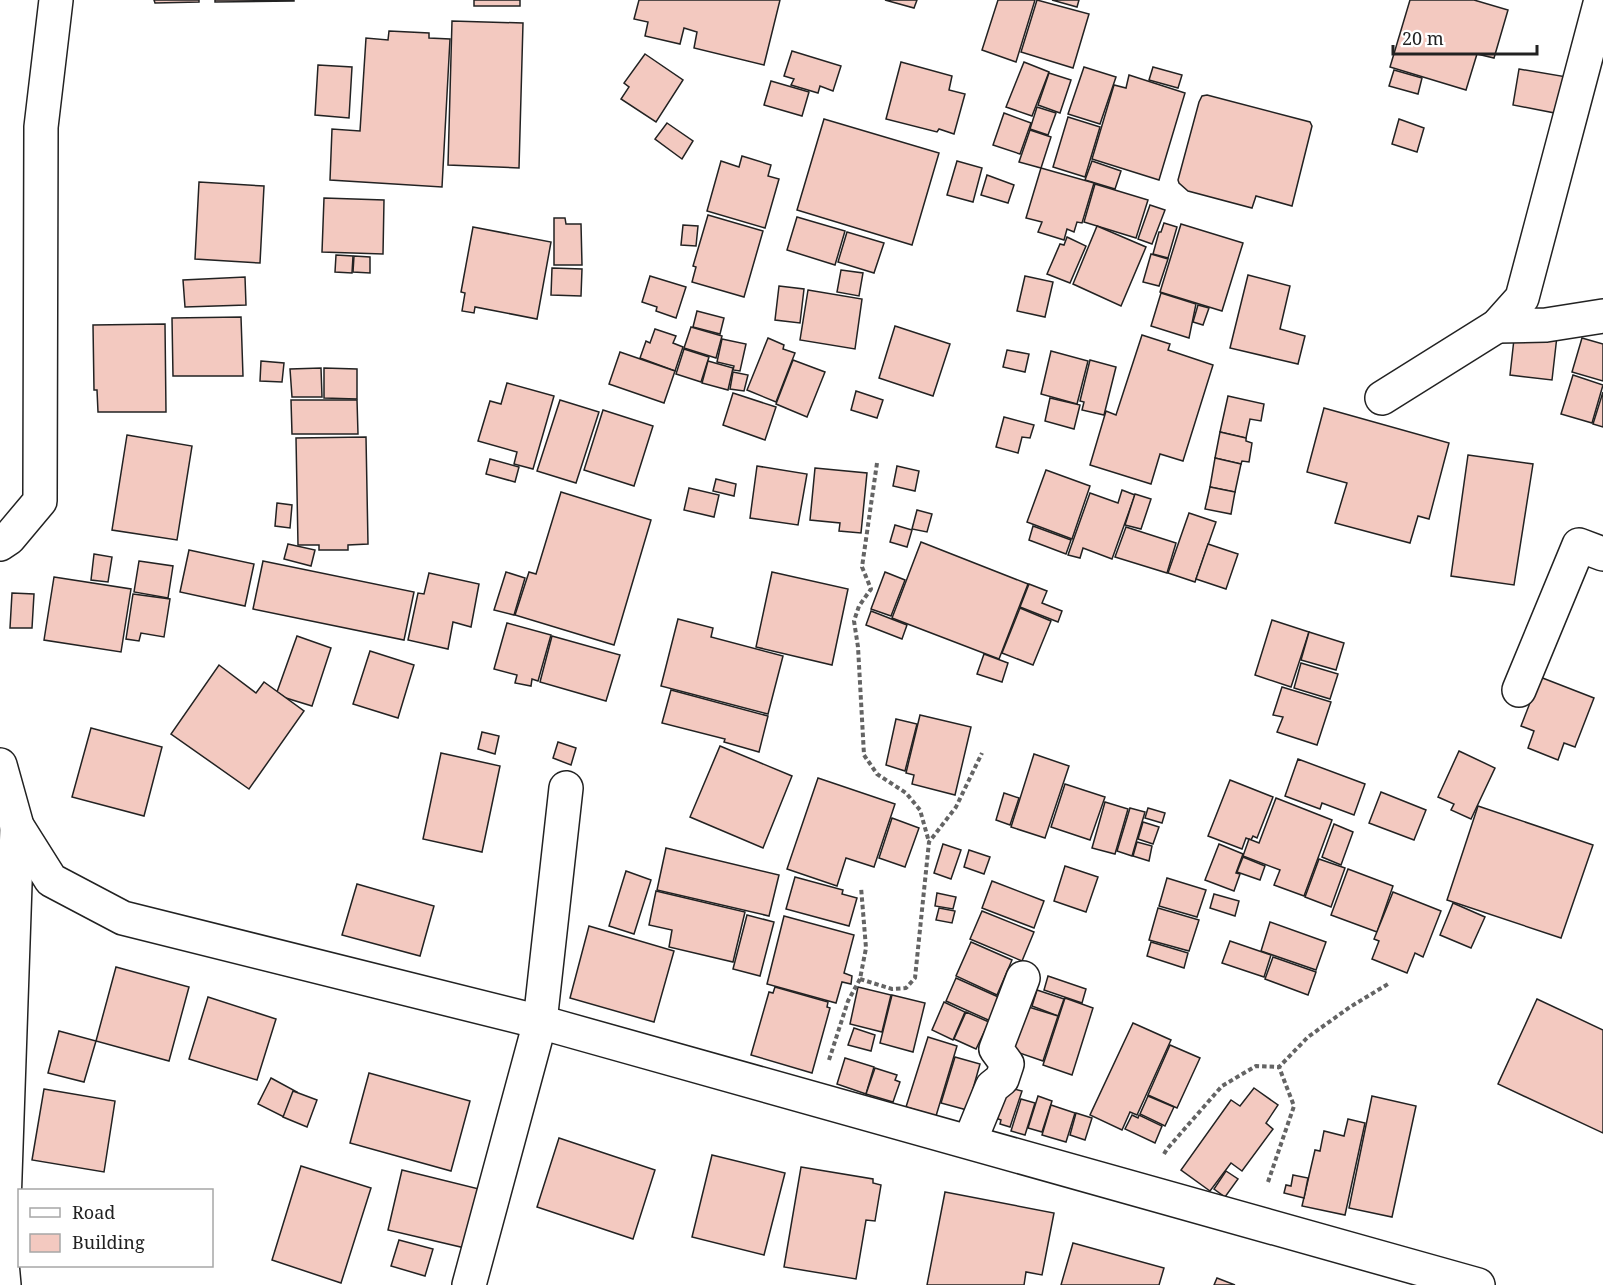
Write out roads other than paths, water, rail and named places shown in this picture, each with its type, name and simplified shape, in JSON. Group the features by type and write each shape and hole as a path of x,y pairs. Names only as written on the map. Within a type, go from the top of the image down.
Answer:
{"street":[{"path":"0,544 9,537 40,501 41,127 56,0"},
{"path":"1382,398 1497,326 1522,298 1601,0"},
{"path":"1497,326 1546,325 1603,316"},
{"path":"1519,690 1579,545 1603,554"},
{"path":"0,765 16,826 2,1263 4,1285"},
{"path":"469,1285 540,1022 566,788"},
{"path":"16,826 51,880 123,918 540,1022 1478,1285"},
{"path":"970,1141 992,1087 1002,1079 1007,1064 996,1049 1023,978"}]}
